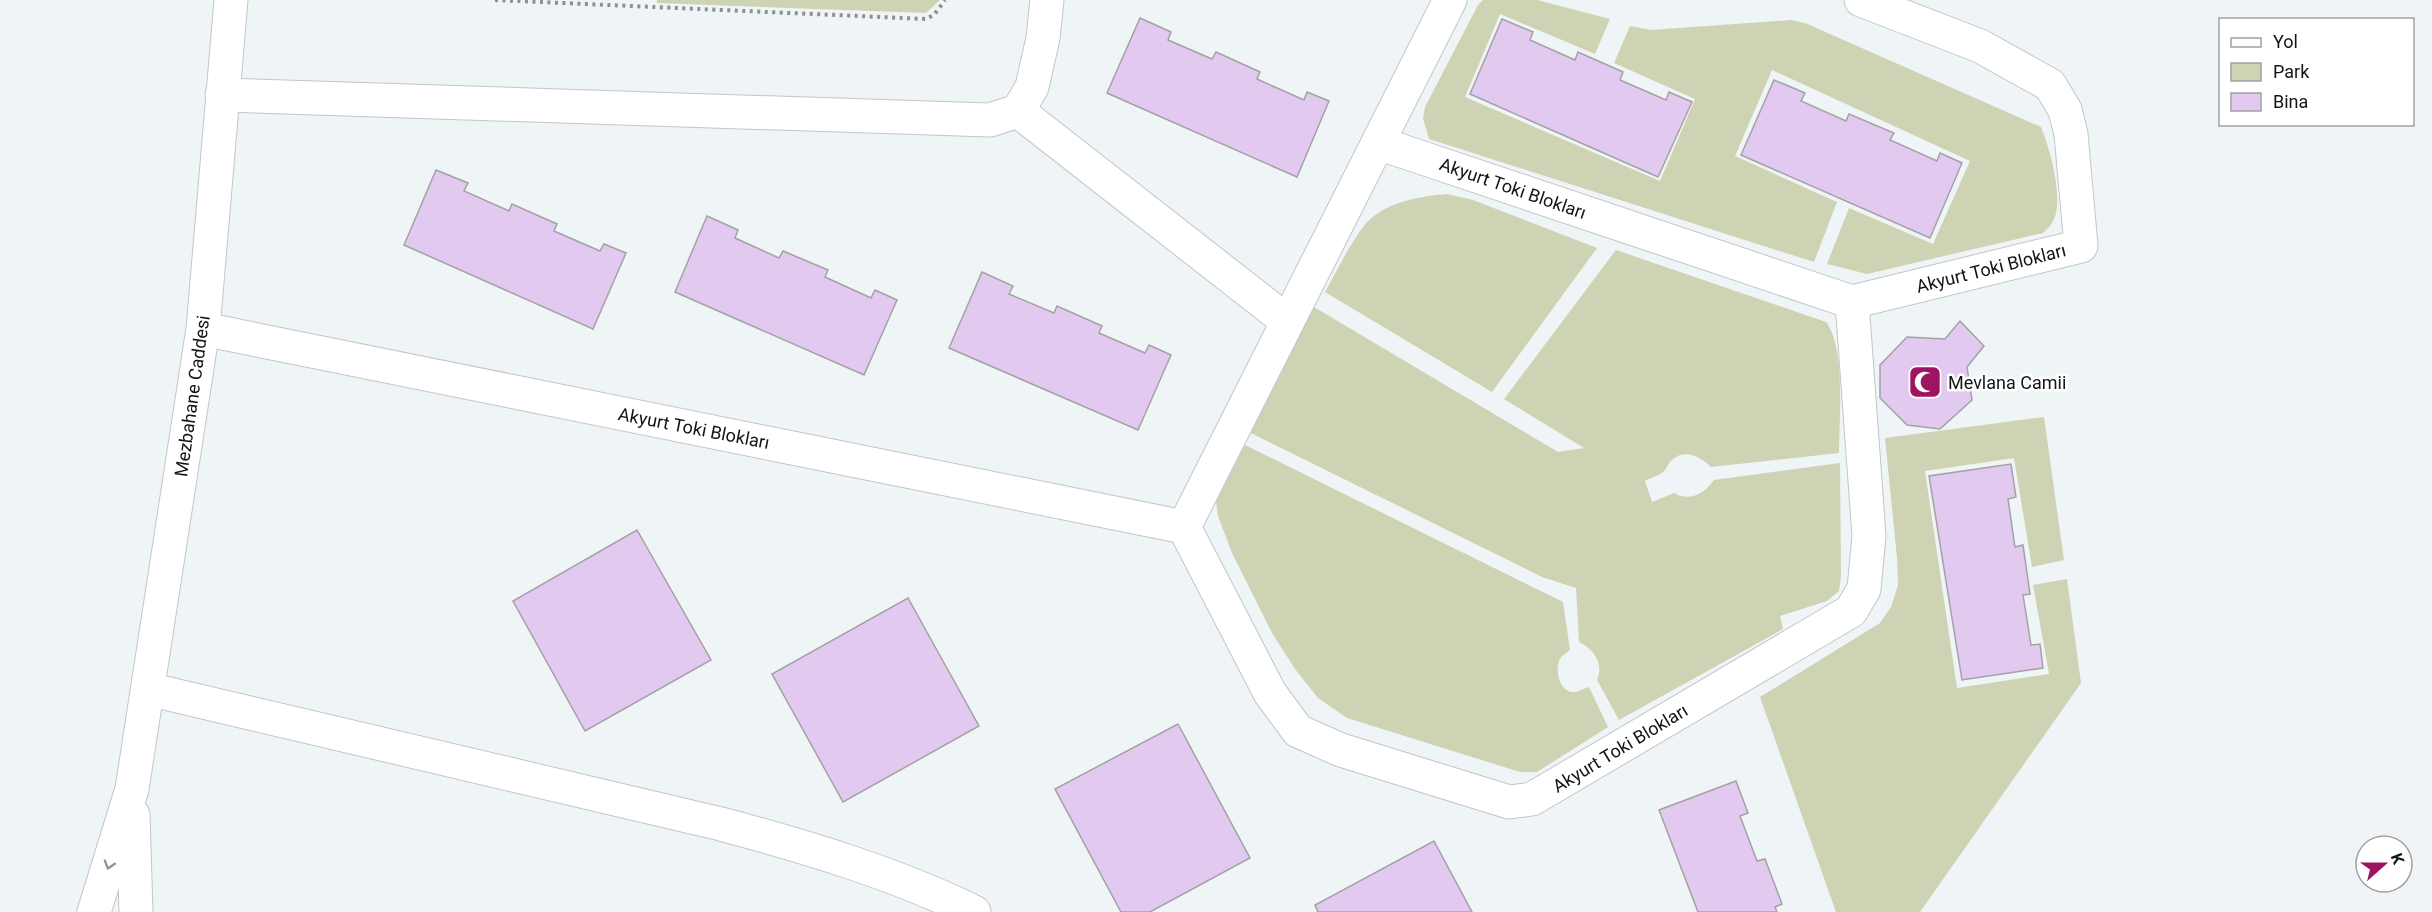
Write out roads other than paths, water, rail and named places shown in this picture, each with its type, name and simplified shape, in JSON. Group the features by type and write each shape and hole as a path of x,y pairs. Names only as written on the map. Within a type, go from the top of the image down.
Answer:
{"street":[{"name":"Mezbahane Caddesi","path":"94,912 132,789 203,329 231,0"},
{"path":"222,95 990,120 1018,111 1032,87 1043,38 1047,0"},
{"path":"1184,527 1450,0"},
{"name":"Akyurt Toki Blokları","path":"1378,143 1852,302 2081,246 2071,134 2065,110 2050,85 1980,46 1861,0"},
{"path":"1018,111 1287,321"},
{"name":"Akyurt Toki Blokları","path":"203,329 1184,527 1269,693 1298,731 1341,750 1509,802 1532,800 1851,611 1864,589 1869,536 1852,302"},
{"path":"148,689 801,845 936,893 974,912"},
{"name":"Mezbahane Caddesi","path":"132,789 136,912"}],"place":[{"name":"Mevlana Camii","path":"1925,382"}]}
